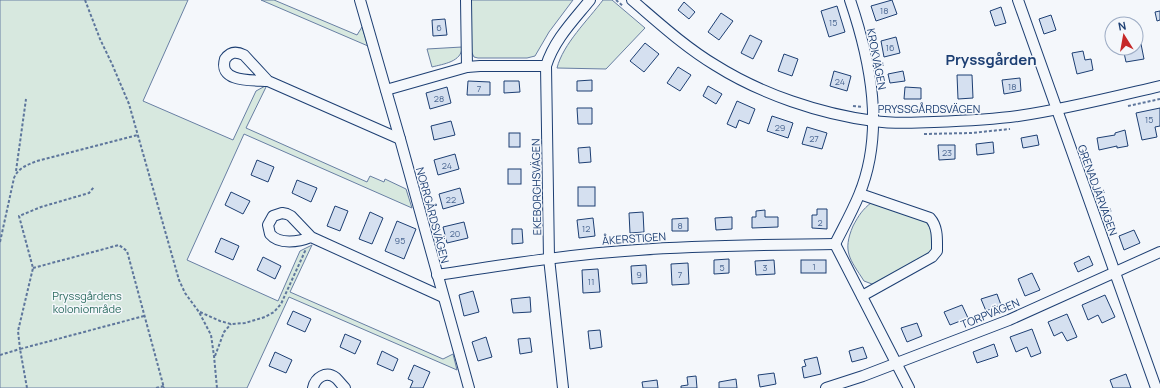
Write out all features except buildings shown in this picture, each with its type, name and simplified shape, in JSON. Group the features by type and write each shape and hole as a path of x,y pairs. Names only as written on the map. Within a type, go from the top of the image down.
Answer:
{"street":[{"name":"NORRGÅRDSVÄGEN","path":"360,0 469,388"},
{"path":"466,0 468,67"},
{"name":"EKEBORGHSVÄGEN","path":"563,388 549,258 546,66 550,53 556,42 590,0"},
{"name":"PRYSSGÅRDSVÄGEN","path":"632,0 714,65 740,79 773,94 804,105 837,114 874,121 914,123 983,120 1057,110 1160,86"},
{"name":"KROKVÄGEN","path":"835,244 860,194 868,165 874,121 874,108 864,47 850,0"},
{"name":"GRENADJÄRVÄGEN","path":"1018,0 1156,388"},
{"path":"386,90 468,67 546,66"},
{"path":"268,81 400,139"},
{"path":"860,194 930,218 934,223 937,240 937,251 932,257 862,296"},
{"path":"311,237 443,297"},
{"path":"835,244 909,388"},
{"name":"ÅKERSTIGEN","path":"437,275 549,258 637,250 687,247 835,244"},
{"name":"TORPVÄGEN","path":"826,388 863,376 1008,320 1160,252"},
{"path":"313,388 318,378 327,375 336,378 345,388"}],"path":[{"path":"85,0 128,104 179,280 189,298 200,312 211,335 217,388"},
{"path":"0,242 16,172 26,99"},
{"path":"848,105 928,111"},
{"path":"16,172 27,164 138,135"},
{"path":"27,388 18,331 33,268 19,216 41,207 89,193 94,187"},
{"path":"200,312 231,324 246,323 265,317 274,312 281,304 311,237"},
{"path":"33,268 119,245 127,251 164,387 156,388"},
{"path":"0,355 144,316"},
{"path":"214,356 224,332 231,324"}],"green space":[{"name":"Pryssgårdens koloniområde","path":"0,0 188,0 143,101 233,140 256,91 267,85 246,128 367,182 370,176 384,182 385,179 406,189 412,208 244,134 187,260 278,301 300,251 312,245 290,292 443,359 453,354 457,370 289,297 247,388 0,388"},
{"path":"261,0 274,0 357,35 362,27 368,46"},
{"path":"470,0 573,0 549,32 535,56 527,58 478,58 474,57 471,51"},
{"path":"603,0 612,0 645,28 606,69 557,68 560,59 570,41"},
{"path":"462,47 459,56 451,62 432,67 427,49"},
{"path":"872,202 923,219 931,229 934,250 878,283 872,284 864,281 851,261 848,242 853,226 861,213"}],"district":[{"name":"Pryssgården","path":"991,59"}]}
